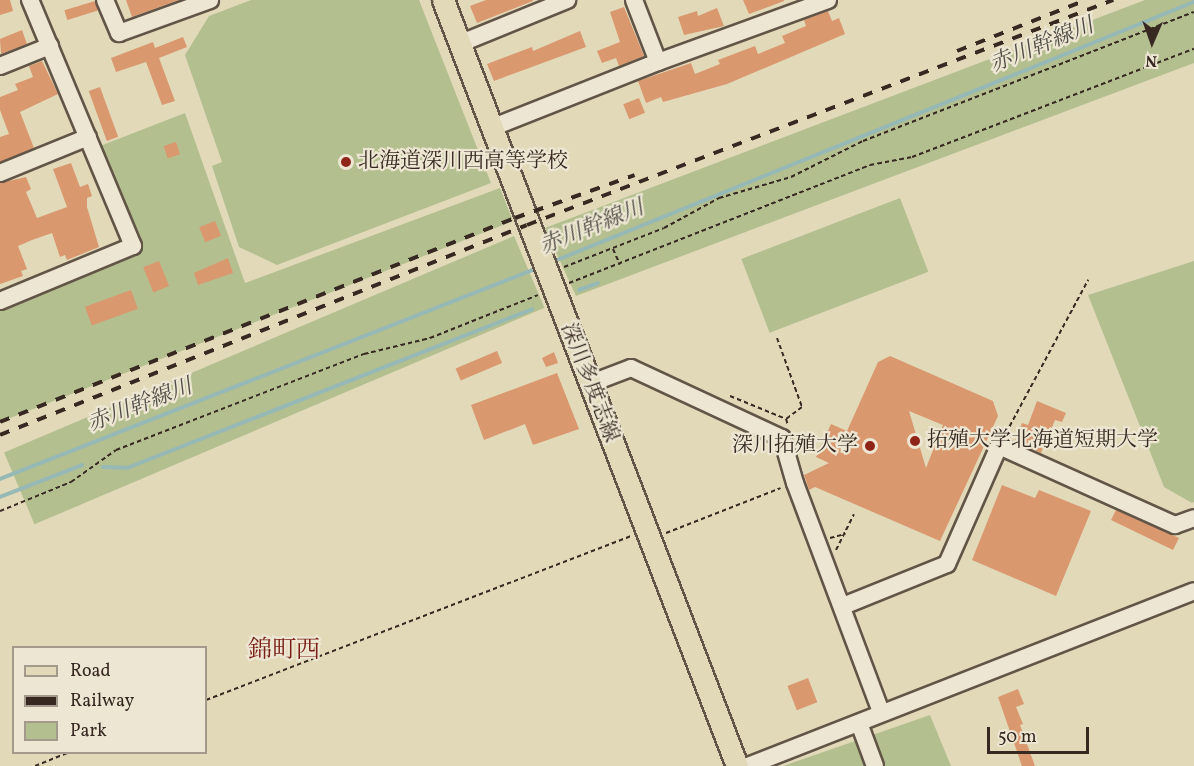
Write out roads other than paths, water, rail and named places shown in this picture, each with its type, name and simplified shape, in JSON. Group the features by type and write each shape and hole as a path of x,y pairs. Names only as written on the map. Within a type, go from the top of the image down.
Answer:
{"main road":[{"name":"深川多度志線","path":"442,0 491,128 554,280 590,384 737,766"}],"street":[{"path":"0,300 133,246 30,0"},
{"path":"105,0 119,33 210,0"},
{"path":"459,44 537,6 567,0"},
{"path":"634,0 658,62"},
{"path":"491,128 658,62 828,0"},
{"path":"0,66 50,46"},
{"path":"0,173 88,137"},
{"path":"590,384 631,368 782,438 795,483 881,712"},
{"path":"843,606 947,564 999,446 1175,525 1194,518"},
{"path":"748,766 1194,591"},
{"path":"859,723 875,766"}],"waterway":[{"name":"赤川幹線川","path":"552,262 1194,2"},
{"name":"赤川幹線川","path":"0,479 540,267"},
{"path":"579,290 598,283"},
{"path":"103,467 127,468 532,309"},
{"path":"0,497 82,465"}],"railway":[{"path":"957,51 1086,0"},
{"path":"0,435 527,225 1113,0"},
{"path":"0,422 515,218 635,175"}],"place":[{"name":"北海道深川西高等学校","path":"346,162"},
{"name":"拓殖大学北海道短期大学","path":"915,441"},
{"name":"深川拓殖大学","path":"870,446"}],"district":[{"name":"錦町西","path":"284,652"}]}
